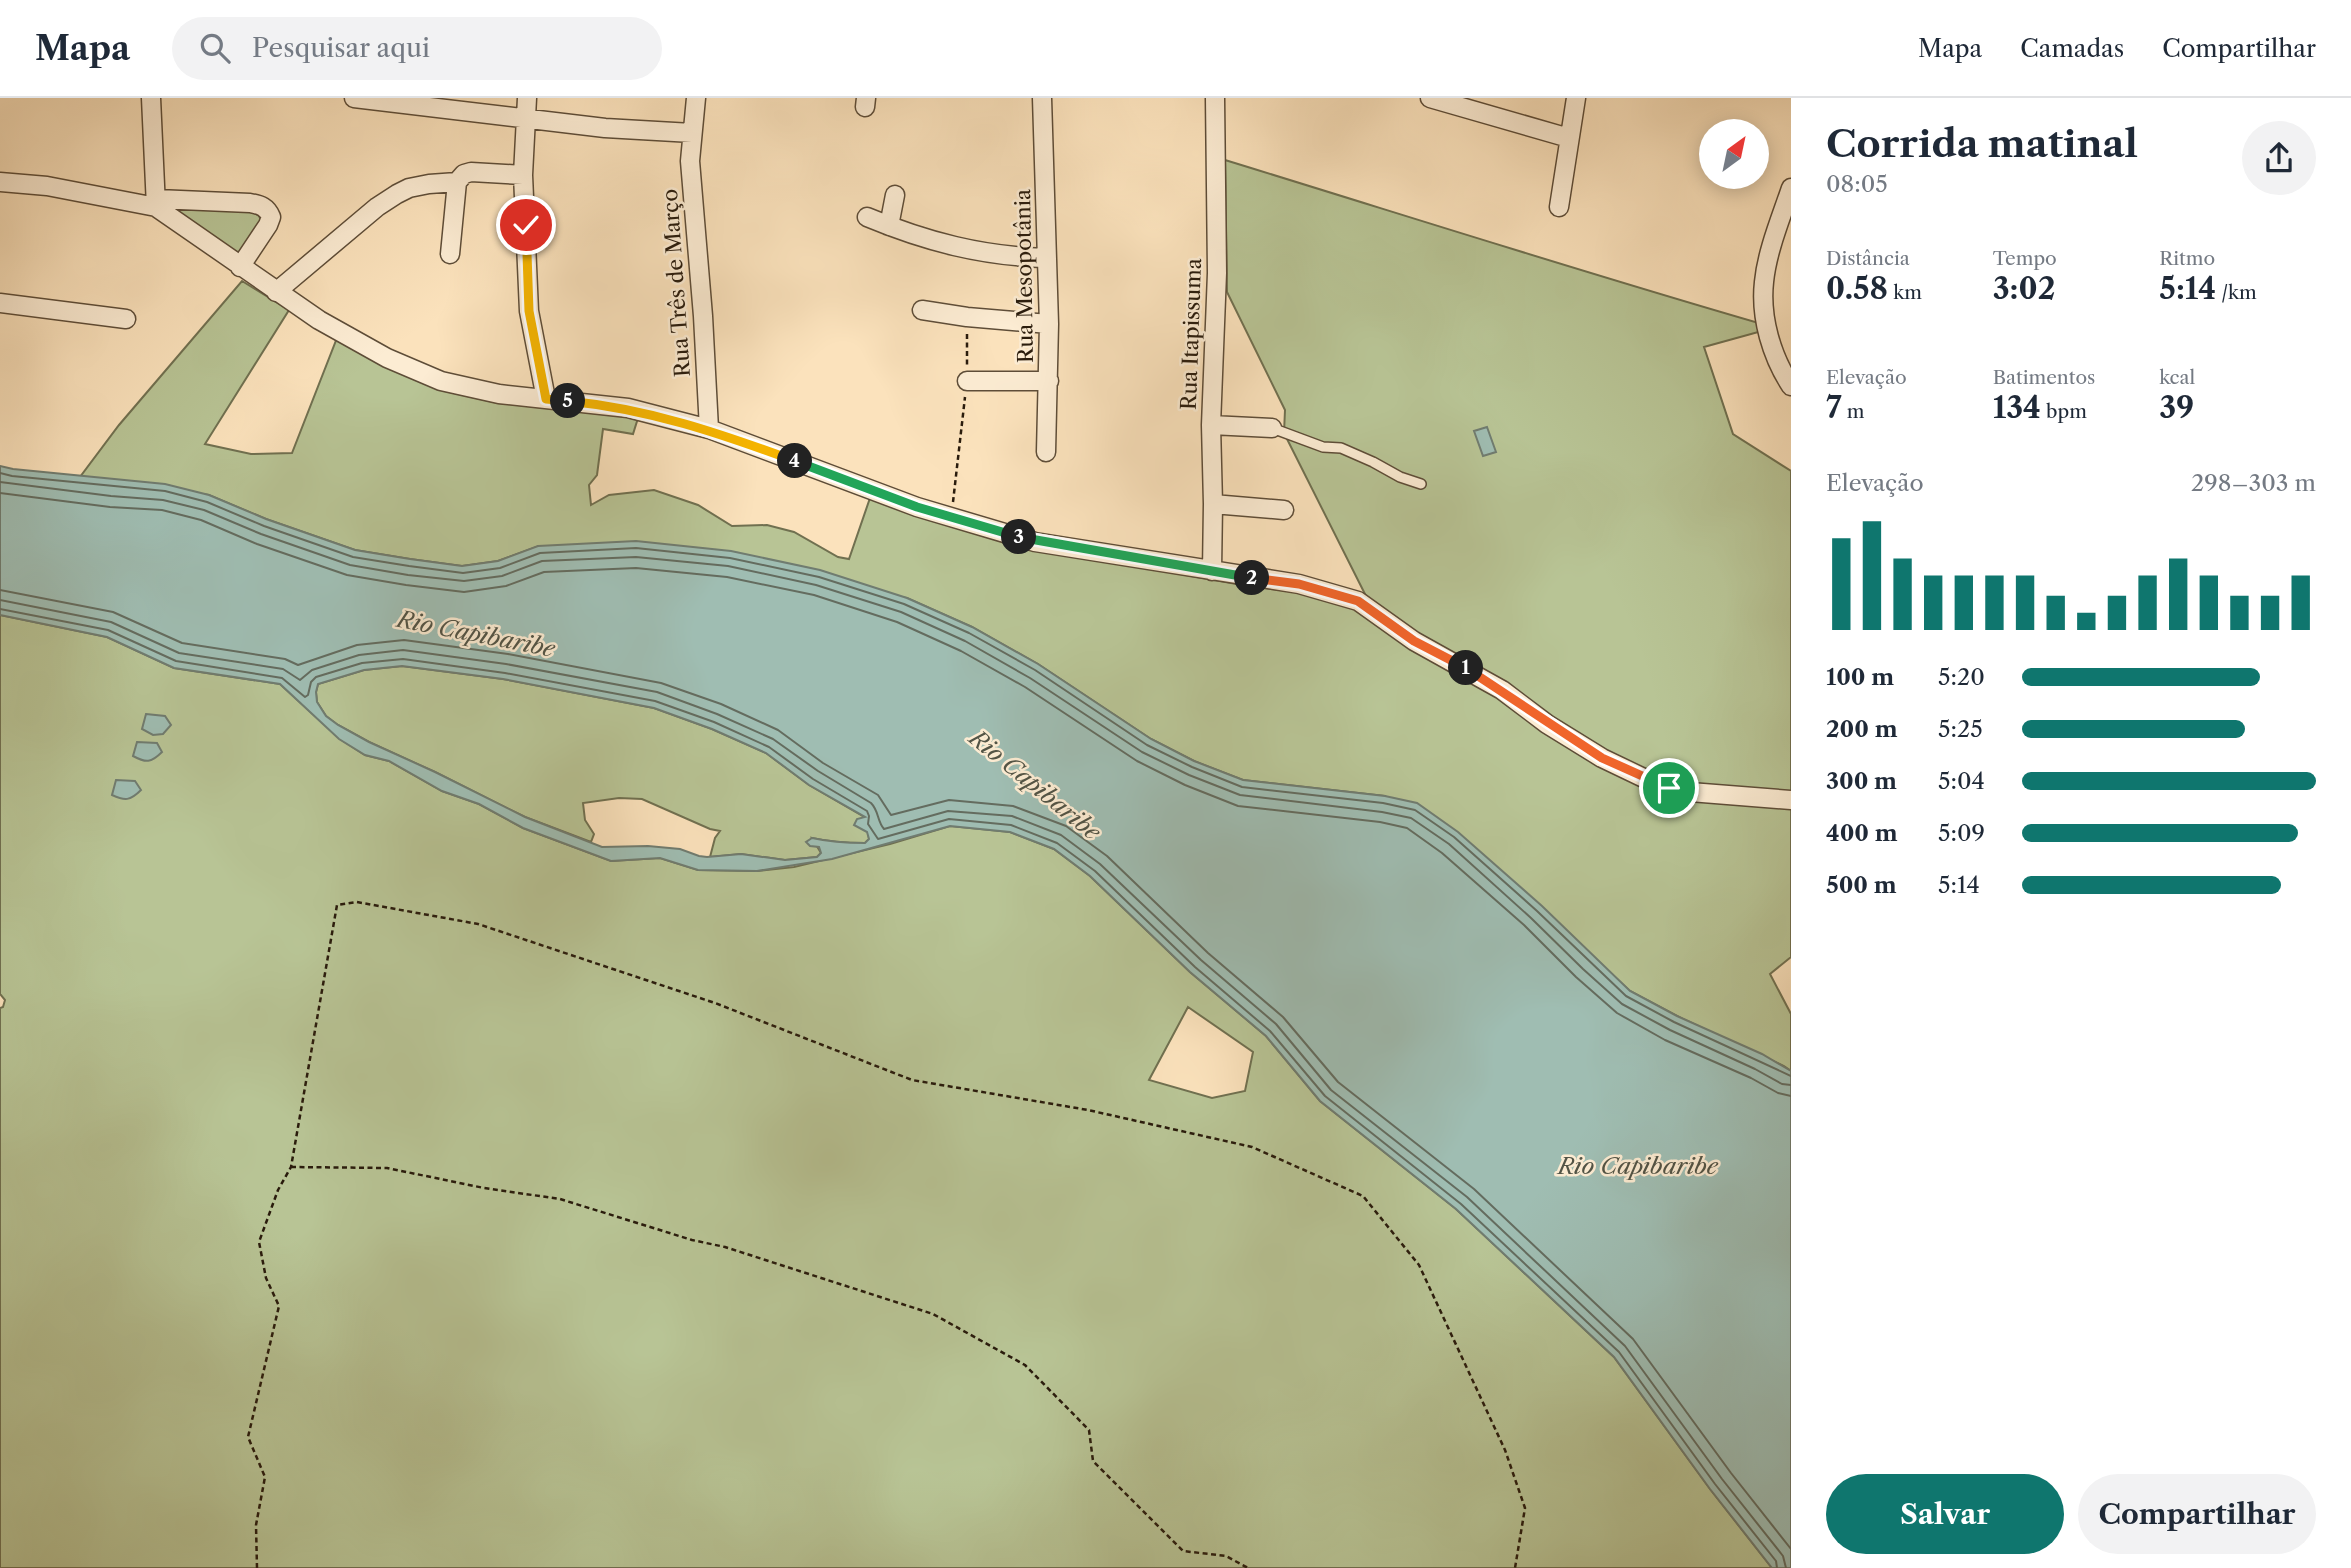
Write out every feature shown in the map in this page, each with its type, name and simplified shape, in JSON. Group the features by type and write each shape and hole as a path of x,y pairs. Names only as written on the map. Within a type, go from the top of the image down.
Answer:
{"street":[{"path":"151,98 156,203 240,267 319,320 416,372 441,381 499,394 628,408 709,429 917,507 1035,542 1299,584 1358,601 1414,641 1502,690 1547,724 1602,758 1650,781 1690,792 1791,800"},
{"path":"354,98 605,128 692,133"},
{"path":"527,98 523,175 529,311 546,399"},
{"name":"Rua Três de Março","path":"696,98 690,160 709,429"},
{"name":"Rua Mesopotânia","path":"1042,98 1049,324 1046,452"},
{"name":"Rua Itapissuma","path":"1212,572 1211,425 1217,272 1215,98"},
{"path":"1430,98 1569,138"},
{"path":"1559,207 1576,98"},
{"path":"276,292 377,207 397,194 429,184 457,181 464,174 471,172 523,175"},
{"path":"450,254 457,181"},
{"path":"0,182 47,186 156,203 261,205 268,210 271,217 240,267"},
{"path":"1791,188 1764,282 1765,311 1771,345 1781,371 1791,386"},
{"path":"889,226 895,195"},
{"path":"867,218 954,247 1046,258"},
{"path":"0,303 126,319"},
{"path":"922,310 1049,324"},
{"path":"967,381 1049,381"},
{"path":"1211,425 1272,428"},
{"path":"1213,504 1284,510"}],"lane":[{"path":"1272,428 1323,447 1341,448 1400,477 1421,484"}],"path":[{"path":"951,518 967,381 967,317"},
{"path":"257,1568 256,1525 265,1476 248,1437 279,1307 266,1278 259,1242 278,1190 291,1167 337,905 357,902 478,924 715,1003 912,1080 1088,1110 1252,1147 1363,1196 1419,1265 1505,1450 1525,1508 1515,1568"},
{"path":"291,1167 387,1168 484,1188 560,1199 692,1240 725,1247 933,1314 1025,1365 1089,1430 1093,1461 1182,1550 1226,1556 1248,1568"}],"green space":[{"path":"1225,160 1762,324 1762,331 1704,347 1733,434 1791,471 1791,798 1649,778 1371,606 1284,433 1285,410 1227,292"},
{"path":"165,204 250,210 261,220 241,256"},
{"path":"242,281 289,310 205,444 251,454 292,453 337,338 445,391 498,403 638,418 633,434 603,429 597,475 589,485 591,505 609,495 654,490 698,505 732,526 767,525 794,532 838,557 849,559 870,498 924,518 1014,545 1248,586 1327,596 1347,604 1480,681 1613,770 1791,805 1791,957 1770,974 1791,1014 1791,1071 1630,991 1594,958 1385,796 1243,780 1194,761 1151,739 1038,664 972,627 907,598 539,546 498,561 462,566 410,559 355,550 266,519 209,495 80,477 119,425"},
{"path":"0,615 107,637 174,668 280,684 340,739 365,755 389,761 442,791 479,804 523,828 611,861 660,858 698,870 757,871 794,867 890,844 950,826 1010,832 1054,849 1090,876 1190,972 1266,1036 1320,1101 1456,1209 1614,1357 1710,1489 1772,1568 0,1568 0,1008 5,1000 0,994","holes":["1188,1007 1253,1052 1245,1091 1212,1098 1149,1080"]},
{"path":"402,666 503,679 654,708 712,729 766,753 809,785 866,818 869,839 865,843 858,843 812,838 821,853 817,857 785,860 741,854 710,857 715,838 720,831 642,799 619,798 583,803 585,820 594,834 591,842 525,817 369,742 326,716 317,702 318,684 364,670"}],"water":[{"path":"1487,427 1496,452 1483,456 1474,431"},
{"name":"Rio Capibaribe","path":"0,466 165,484 209,495 266,519 355,550 462,566 498,561 538,546 636,541 731,551 820,570 907,598 972,627 1038,664 1151,739 1194,761 1243,780 1385,796 1417,803 1458,832 1542,906 1630,991 1677,1016 1762,1054 1791,1071 1791,1568 1772,1568 1710,1489 1614,1357 1456,1209 1320,1101 1266,1036 1190,972 1090,876 1054,849 1010,832 950,826 832,859 757,871 698,870 660,858 611,861 523,828 479,804 442,791 389,761 365,755 339,739 280,684 174,668 107,637 0,615","holes":["402,666 503,679 654,708 712,729 766,753 809,785 865,817 857,819 854,825 867,832 869,839 865,843 858,843 812,838 806,842 810,846 819,847 821,853 817,857 785,860 741,854 707,857 680,849 648,846 602,847 525,817 369,742 326,716 317,702 316,692 318,684 364,670"]},
{"path":"146,714 165,716 171,725 163,734 153,735 142,729"},
{"path":"137,742 157,743 162,752 151,760 141,760 133,756"},
{"path":"116,780 135,781 141,790 130,798 112,795"}],"route":[{"path":"526,225 529,311 546,399 628,408 709,429 917,507 1035,542 1299,584 1340,594 1378,613 1414,641 1472,671 1547,724 1602,758 1669,788"}]}
